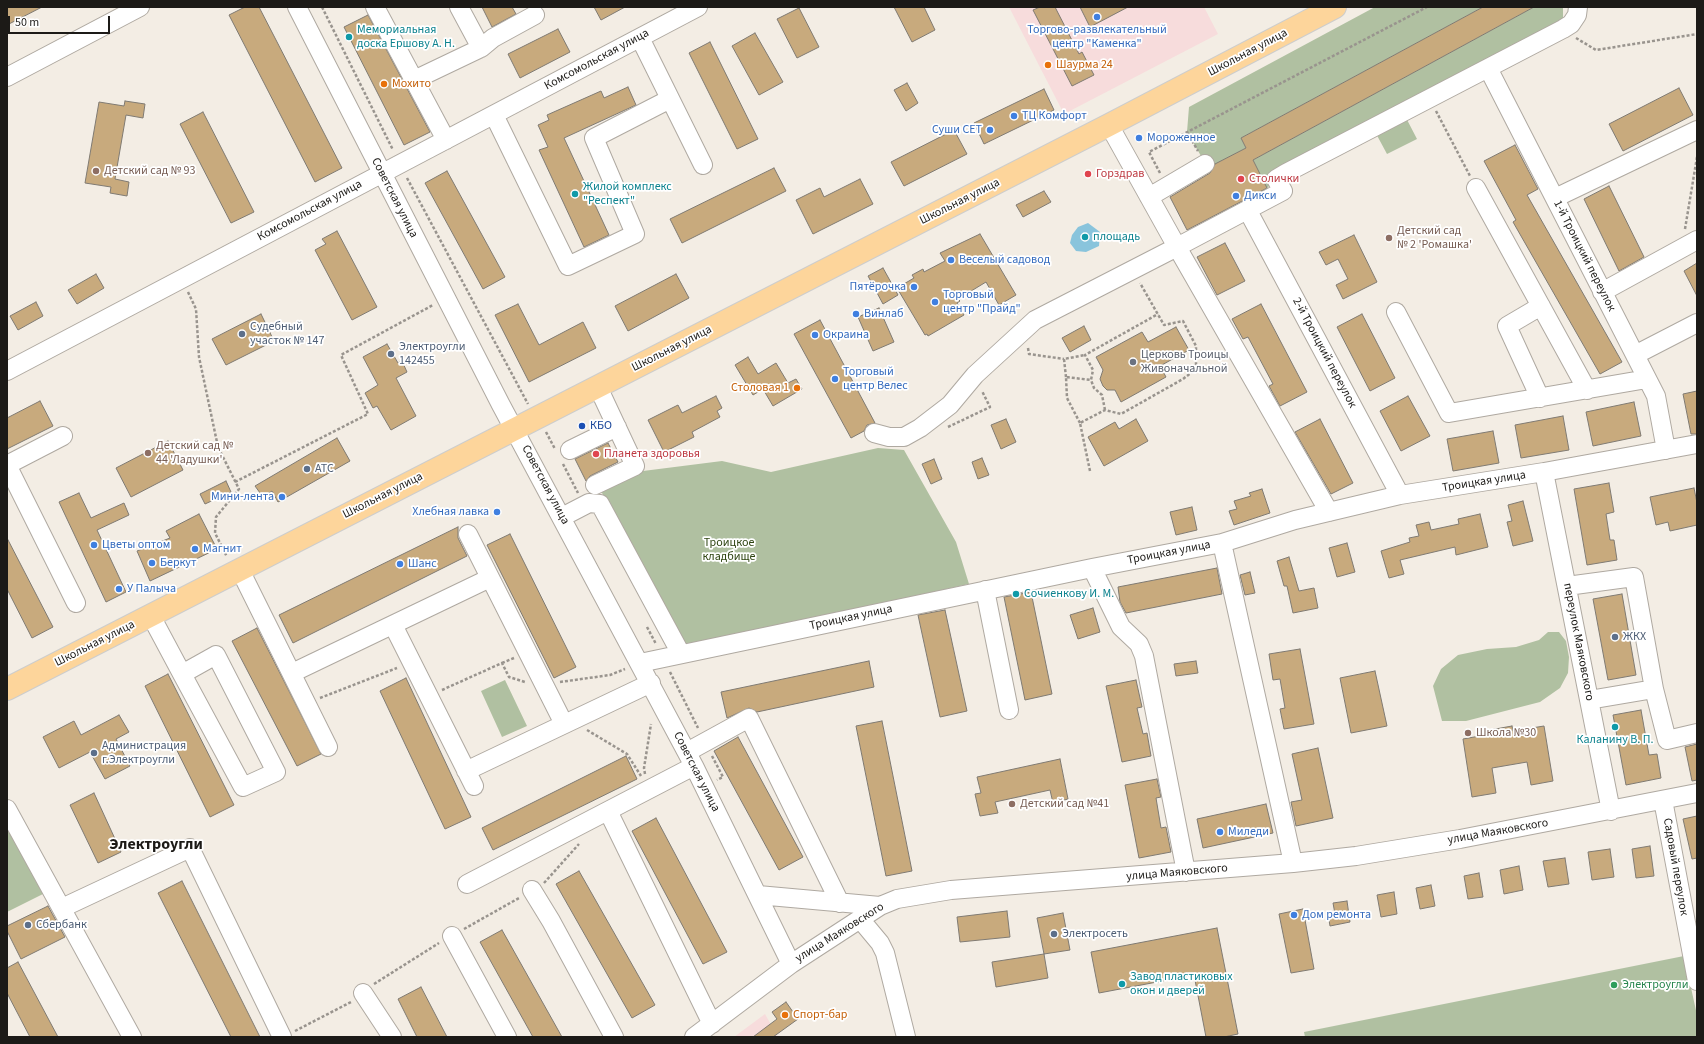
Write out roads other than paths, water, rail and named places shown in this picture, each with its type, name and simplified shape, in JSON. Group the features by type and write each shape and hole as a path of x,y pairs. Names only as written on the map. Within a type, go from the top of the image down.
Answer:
{"main road":[{"name":"Школьная улица","path":"7,689 1109,126 1335,7"}],"street":[{"path":"7,77 140,7"},
{"name":"Советская улица","path":"297,7 514,430 562,517 690,759 791,964"},
{"path":"375,7 446,140"},
{"path":"459,7 481,48"},
{"name":"Комсомольская улица","path":"7,371 698,7"},
{"path":"874,433 889,437 904,437 920,428 950,405 975,375 1035,320 1283,191 1276,179 1563,29 1571,24 1577,15 1578,7"},
{"path":"414,80 481,48 493,38 535,15"},
{"path":"640,38 703,165"},
{"name":"1-й Троицкий переулок","path":"1488,68 1656,396 1666,450"},
{"path":"494,115 568,266 635,234 594,138 670,99"},
{"path":"1109,126 1329,512"},
{"path":"1555,198 1697,130"},
{"path":"1146,192 1205,164"},
{"path":"1476,188 1587,390"},
{"name":"2-й Троицкий переулок","path":"1248,210 1400,495"},
{"path":"1602,292 1697,240"},
{"path":"1540,398 1507,326 1541,306"},
{"path":"1396,312 1449,413 1648,380"},
{"path":"1635,355 1697,323"},
{"path":"596,485 635,466 598,387"},
{"path":"563,454 617,427"},
{"path":"63,436 7,465 76,603"},
{"name":"Троицкая улица","path":"640,663 985,590 1222,543 1295,520 1400,495 1544,472 1697,444"},
{"name":"переулок Маяковского","path":"1544,472 1611,811"},
{"path":"562,517 589,503 600,504 681,654"},
{"path":"468,534 568,723"},
{"path":"1222,543 1293,863"},
{"path":"1092,568 1121,627 1140,644 1144,656 1186,872"},
{"path":"238,571 292,673 328,747"},
{"path":"1567,586 1634,577 1654,689 1667,740 1697,733"},
{"path":"292,673 490,578"},
{"path":"985,590 1009,710"},
{"path":"151,616 182,674 243,787 276,772 216,655 182,674"},
{"path":"393,625 470,779 568,723 650,683"},
{"path":"1589,700 1654,689"},
{"path":"467,884 647,790 690,759 705,742 749,718 840,903"},
{"name":"улица Маяковского","path":"694,1037 791,964 880,906 913,896 951,890 1293,863 1399,850 1611,811 1697,793"},
{"name":"Садовый переулок","path":"1663,800 1693,940 1697,981"},
{"path":"7,809 132,1037"},
{"path":"608,811 712,1024"},
{"path":"62,908 190,848 282,1037"},
{"path":"532,890 552,921 614,1037"},
{"path":"758,895 880,906"},
{"path":"860,919 880,943 885,953 906,1037"},
{"path":"452,936 507,1037"},
{"path":"363,993 392,1037"}],"water":[{"path":"1088,223 1100,232 1099,246 1086,252 1076,251 1070,243 1072,235 1078,227"}],"place":[{"name":"Торгово-развлекательный центр \"Каменка\"","path":"1097,17"},
{"name":"Мемориальная доска Ершову А. Н.","path":"349,37"},
{"name":"Шаурма 24","path":"1048,65"},
{"name":"Мохито","path":"384,84"},
{"name":"ТЦ Комфорт","path":"1014,116"},
{"name":"Суши СЕТ","path":"990,130"},
{"name":"Мороженное","path":"1139,138"},
{"name":"Детский сад № 93","path":"96,171"},
{"name":"Горздрав","path":"1088,174"},
{"name":"Столички","path":"1241,179"},
{"name":"Жилой комплекс \"Респект\"","path":"575,194"},
{"name":"Дикси","path":"1236,196"},
{"name":"площадь","path":"1085,237"},
{"name":"Детский сад № 2 'Ромашка'","path":"1389,238"},
{"name":"Веселый садовод","path":"951,260"},
{"name":"Пятёрочка","path":"914,287"},
{"name":"Торговый центр \"Прайд\"","path":"935,302"},
{"name":"Винлаб","path":"856,314"},
{"name":"Судебный участок № 147","path":"242,334"},
{"name":"Окраина","path":"815,335"},
{"name":"Электроугли 142455","path":"391,354"},
{"name":"Церковь Троицы Живоначальной","path":"1133,362"},
{"name":"Торговый центр Велес","path":"835,379"},
{"name":"Столовая 1","path":"797,388"},
{"name":"КБО","path":"582,426"},
{"name":"Детский сад № 44 'Ладушки'","path":"148,453"},
{"name":"Планета здоровья","path":"596,454"},
{"name":"АТС","path":"307,469"},
{"name":"Мини-лента","path":"282,497"},
{"name":"Хлебная лавка","path":"497,512"},
{"name":"Цветы оптом","path":"94,545"},
{"name":"Магнит","path":"195,549"},
{"name":"Беркут","path":"152,563"},
{"name":"Шанс","path":"400,564"},
{"name":"У Палыча","path":"119,589"},
{"name":"Сочиенкову И. М.","path":"1016,594"},
{"name":"ЖКХ","path":"1615,637"},
{"name":"Каланину В. П.","path":"1615,727"},
{"name":"Школа №30","path":"1468,733"},
{"name":"Администрация г.Электроугли","path":"94,753"},
{"name":"Детский сад №41","path":"1012,804"},
{"name":"Миледи","path":"1220,832"},
{"name":"Дом ремонта","path":"1294,915"},
{"name":"Сбербанк","path":"28,925"},
{"name":"Электросеть","path":"1054,934"},
{"name":"Завод пластиковых окон и дверей","path":"1122,984"},
{"name":"Электроугли","path":"1614,985"},
{"name":"Спорт-бар","path":"785,1015"}],"district":[{"name":"Электроугли","path":"156,845"}],"park label":[{"name":"Троицкое кладбище","path":"729,550"}]}
